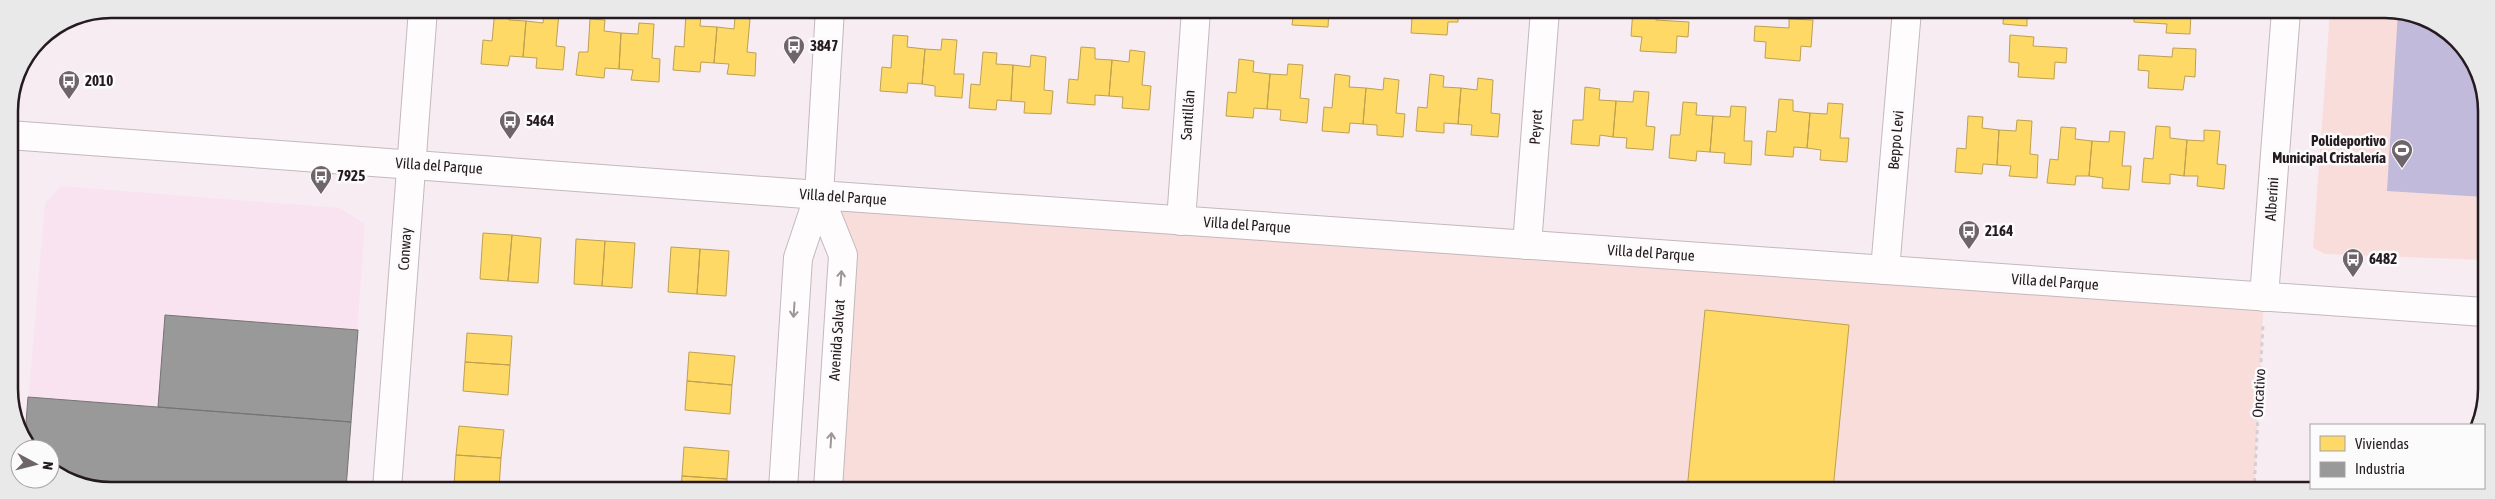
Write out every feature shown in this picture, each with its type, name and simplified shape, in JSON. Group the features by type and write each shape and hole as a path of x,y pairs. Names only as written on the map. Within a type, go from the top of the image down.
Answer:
{"street":[{"name":"Conway","path":"388,482 422,18"},
{"name":"Avenida Salvat","path":"783,482 798,258 819,195 829,18"},
{"name":"Santillán","path":"1180,220 1195,18"},
{"name":"Peyret","path":"1527,245 1544,18"},
{"name":"Beppo Levi","path":"1885,270 1906,18"},
{"name":"Alberini","path":"2264,297 2285,18"},
{"name":"Villa del Parque","path":"18,135 819,195 2478,312"},
{"name":"Avenida Salvat","path":"819,195 843,255 828,482"}],"path":[{"name":"Oncativo","path":"2254,481 2264,297"}],"shaded area":[{"name":"Polideportivo Municipal Cristalería","path":"2329,18 2397,18 2415,22 2426,27 2446,41 2458,54 2465,64 2476,92 2478,110 2478,260 2325,254 2313,248"},
{"path":"2398,18 2415,22 2436,33 2458,54 2470,75 2476,92 2478,110 2478,197 2387,191"},
{"path":"61,186 340,208 365,224 347,482 98,481 69,472 60,466 60,439 33,439 26,426 45,203"},
{"path":"819,195 2264,297 2254,481 828,482 843,255"}],"building: Viviendas":[{"path":"494,18 526,21 523,57 510,56 508,66 481,64 483,40 492,41"},
{"path":"543,18 559,18 556,46 565,47 563,70 536,68 537,58 523,57 526,21 543,23"},
{"path":"686,18 701,18 700,26 717,27 714,63 701,62 700,72 673,70 675,46 684,47"},
{"path":"735,18 750,19 747,52 756,53 755,76 727,74 729,64 714,63 717,27 734,29"},
{"path":"1293,18 1329,18 1328,27 1292,25"},
{"path":"1412,18 1458,18 1458,22 1448,22 1447,35 1411,33"},
{"path":"1632,18 1656,18 1656,20 1689,22 1688,37 1677,36 1676,53 1640,51 1642,37 1631,36"},
{"path":"2003,18 2027,18 2027,26 2003,24"},
{"path":"2134,18 2191,18 2190,34 2166,33 2167,24 2134,22"},
{"path":"590,19 605,20 604,31 621,33 619,69 605,68 604,78 576,75 579,52 588,52"},
{"path":"1789,19 1813,20 1811,47 1801,46 1800,61 1765,58 1766,42 1754,41 1755,26 1789,28"},
{"path":"639,23 654,24 652,58 660,59 659,82 631,80 633,70 619,69 621,33 638,34"},
{"path":"893,35 908,36 907,47 925,49 922,84 908,83 907,93 880,91 882,67 891,68"},
{"path":"2010,35 2034,37 2033,46 2067,48 2066,63 2055,62 2054,79 2018,77 2019,63 2009,62"},
{"path":"942,39 957,40 954,74 964,74 962,98 935,96 935,86 922,84 925,49 941,50"},
{"path":"1081,47 1095,48 1095,59 1112,60 1109,96 1095,95 1095,105 1067,103 1069,79 1078,80"},
{"path":"2173,48 2196,49 2195,77 2185,76 2183,90 2148,88 2149,71 2138,70 2139,55 2172,57"},
{"path":"1130,50 1145,52 1142,85 1151,86 1149,110 1122,108 1123,97 1109,96 1112,60 1129,62"},
{"path":"983,52 997,53 996,64 1013,65 1011,101 997,100 996,110 969,108 971,84 980,85"},
{"path":"1031,55 1046,57 1044,90 1053,91 1051,114 1024,113 1025,102 1011,101 1013,65 1030,67"},
{"path":"1239,59 1254,61 1253,72 1270,74 1267,109 1254,108 1253,118 1226,116 1228,92 1236,93"},
{"path":"1288,64 1303,65 1300,98 1309,99 1307,123 1280,120 1281,110 1267,109 1270,74 1287,75"},
{"path":"1335,74 1350,76 1349,87 1366,88 1363,124 1350,123 1349,133 1322,131 1324,107 1332,108"},
{"path":"1430,74 1444,76 1443,87 1461,88 1458,124 1444,123 1444,133 1416,131 1418,107 1427,108"},
{"path":"1384,78 1399,80 1396,113 1405,114 1403,137 1377,135 1377,125 1363,124 1366,88 1383,90"},
{"path":"1478,78 1493,80 1491,113 1500,114 1498,137 1471,135 1472,125 1458,124 1461,88 1477,90"},
{"path":"1585,87 1600,89 1599,100 1616,101 1613,137 1600,135 1599,146 1571,144 1573,120 1583,120"},
{"path":"1634,91 1649,92 1646,126 1655,127 1653,150 1626,148 1627,138 1613,137 1616,101 1633,102"},
{"path":"1779,99 1793,100 1793,111 1810,113 1807,148 1794,147 1793,157 1765,155 1767,131 1776,132"},
{"path":"1683,102 1697,103 1696,115 1713,116 1710,152 1697,151 1696,161 1669,158 1671,135 1680,135"},
{"path":"1828,103 1843,104 1840,138 1849,138 1847,162 1820,160 1821,150 1807,148 1810,113 1827,114"},
{"path":"1731,106 1746,107 1744,141 1752,141 1751,165 1724,163 1725,153 1710,152 1713,116 1730,117"},
{"path":"1968,116 1983,117 1982,128 1999,130 1997,165 1983,164 1982,174 1955,172 1957,148 1966,149"},
{"path":"2017,120 2032,121 2030,154 2038,155 2037,178 2009,176 2011,166 1997,165 1999,130 2016,131"},
{"path":"2156,126 2170,127 2170,138 2187,140 2184,176 2170,174 2170,184 2142,182 2144,158 2153,159"},
{"path":"2061,127 2076,128 2075,139 2092,141 2089,176 2076,176 2075,185 2047,183 2050,159 2058,160"},
{"path":"2204,130 2220,131 2217,164 2226,165 2224,189 2197,186 2198,176 2184,176 2187,140 2204,141"},
{"path":"2110,131 2125,132 2122,166 2131,166 2129,190 2102,188 2103,178 2089,176 2092,141 2109,142"},
{"path":"483,233 512,235 508,281 480,279"},
{"path":"512,235 541,238 538,283 508,281"},
{"path":"576,239 605,241 602,286 574,284"},
{"path":"605,241 635,243 632,288 602,286"},
{"path":"671,247 700,249 697,294 668,292"},
{"path":"700,249 729,251 726,296 697,294"},
{"path":"1705,310 1849,325 1834,481 1688,481"},
{"path":"467,333 512,336 510,365 465,362"},
{"path":"689,352 735,356 732,385 687,381"},
{"path":"465,362 510,365 508,395 463,391"},
{"path":"687,381 732,385 730,414 685,410"},
{"path":"459,426 504,430 501,458 456,455"},
{"path":"684,447 729,451 727,479 682,476"},
{"path":"456,455 501,458 499,482 454,482"},
{"path":"682,476 727,479 727,482 682,482"}],"building: Industria":[{"path":"165,315 358,330 351,422 158,407"},
{"path":"28,397 351,422 347,482 98,481 69,472 60,466 60,439 33,439 26,426"}],"place":[{"name":"3847","path":"794,65"},
{"name":"2010","path":"69,100"},
{"name":"5464","path":"510,140"},
{"name":"Polideportivo Municipal Cristalería","path":"2402,169"},
{"name":"7925","path":"321,195"},
{"name":"2164","path":"1969,250"},
{"name":"6482","path":"2353,278"}]}
